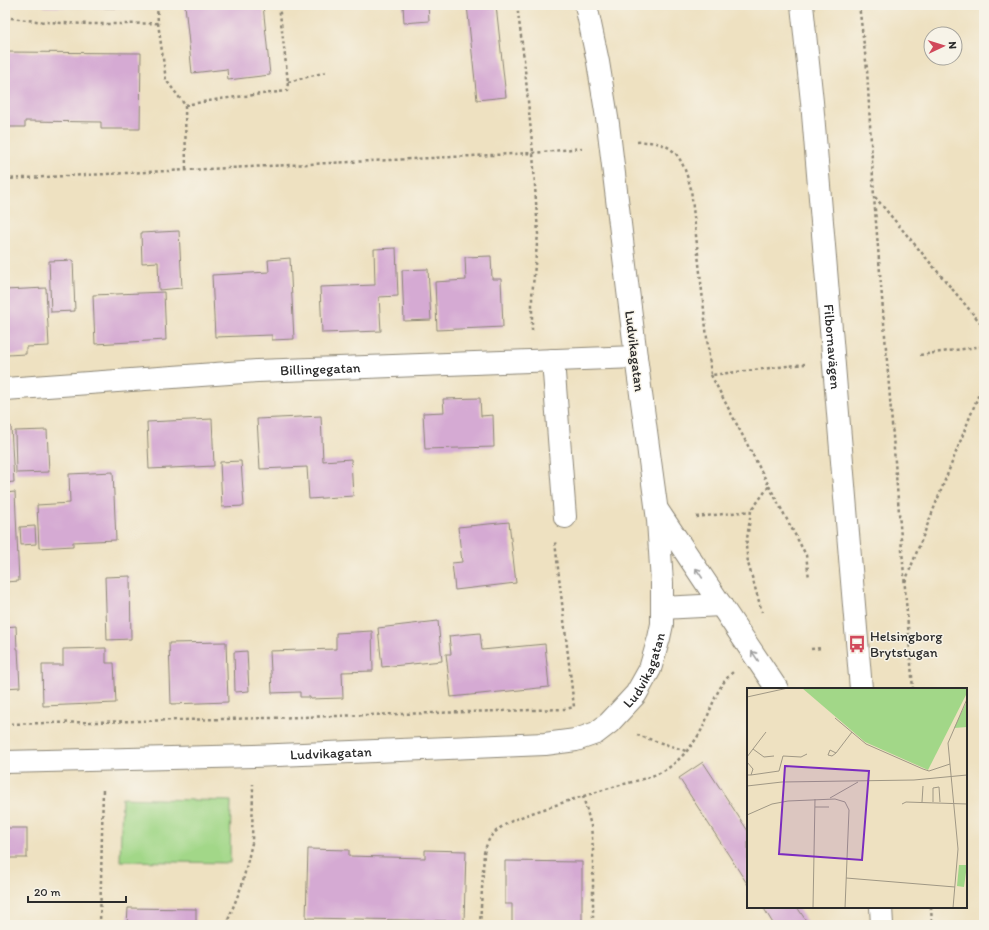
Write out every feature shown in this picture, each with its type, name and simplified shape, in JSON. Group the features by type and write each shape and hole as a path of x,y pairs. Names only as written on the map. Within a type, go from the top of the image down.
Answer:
{"street":[{"name":"Ludvikagatan","path":"5,762 254,756 544,744 576,740 596,733 609,723 636,694 650,669 662,624 658,520 636,357 608,124 598,62 586,5"},
{"name":"Filbornavägen","path":"802,5 861,688"},
{"name":"Billingegatan","path":"5,389 257,371 636,357"},
{"path":"542,361 565,517"},
{"path":"656,508 776,688"},
{"path":"662,608 721,605"},
{"path":"881,908 882,925"}],"path":[{"path":"157,5 166,80 185,105 186,170"},
{"path":"185,105 220,99 288,91 279,5"},
{"path":"517,5 533,153 538,234 532,296 542,361"},
{"path":"858,5 867,68 874,197 913,688"},
{"path":"5,17 31,21 100,24 158,23"},
{"path":"288,82 326,72"},
{"path":"633,142 652,141 662,144 674,151 686,170 692,189 711,375 806,555 809,578"},
{"path":"5,179 533,153 585,148"},
{"path":"874,197 984,327"},
{"path":"920,355 984,346"},
{"path":"711,375 810,364"},
{"path":"905,582 984,381"},
{"path":"763,615 748,563 746,546 751,511 769,486"},
{"path":"692,517 751,511"},
{"path":"5,724 284,718 565,709 574,707 554,535 565,517"},
{"path":"811,649 822,648"},
{"path":"480,925 484,853 488,842 494,833 517,818 583,796 645,778 664,770 676,762 697,738 719,689 726,678 756,657"},
{"path":"609,723 624,731 686,751"},
{"path":"226,925 242,885 252,843 254,756"},
{"path":"100,925 103,760"},
{"path":"583,796 591,826 593,849 593,925"},
{"path":"931,908 932,925"}],"green space":[{"path":"122,798 231,801 230,863 120,861"}],"building":[{"path":"44,5 120,5 120,8 44,7"},
{"path":"185,5 263,5 270,75 228,80 227,69 192,73"},
{"path":"403,5 428,5 429,21 404,23"},
{"path":"467,5 496,5 506,97 477,100"},
{"path":"5,52 141,53 140,129 101,129 101,122 25,121 25,127 5,127"},
{"path":"179,231 182,288 159,290 158,262 142,263 141,233"},
{"path":"396,248 398,296 379,297 381,331 322,333 320,287 375,285 374,249"},
{"path":"491,256 492,279 501,279 503,327 437,330 435,282 466,280 465,257"},
{"path":"290,258 294,339 272,340 272,335 215,337 212,275 269,272 268,260"},
{"path":"73,260 75,311 51,312 49,261"},
{"path":"428,269 431,320 404,321 402,270"},
{"path":"46,288 49,346 26,347 26,354 7,355 7,348 5,349 5,290"},
{"path":"164,292 166,340 95,344 93,295"},
{"path":"480,398 481,416 493,415 494,447 425,449 423,413 444,412 443,399"},
{"path":"321,416 323,461 351,459 353,496 309,499 307,467 260,469 257,419"},
{"path":"212,419 214,466 149,469 147,422"},
{"path":"5,426 11,426 14,482 5,483"},
{"path":"47,430 49,472 16,473 15,431"},
{"path":"241,461 244,506 222,507 220,462"},
{"path":"113,472 116,540 73,542 73,546 39,548 37,505 70,503 69,474"},
{"path":"15,492 19,581 5,582 5,493"},
{"path":"509,522 516,583 455,590 452,563 462,562 458,527"},
{"path":"35,526 36,544 21,545 20,527"},
{"path":"130,576 131,639 107,640 105,577"},
{"path":"438,621 442,661 382,667 378,628"},
{"path":"16,626 20,687 5,688 5,627"},
{"path":"372,631 373,671 342,672 343,698 310,699 310,697 300,697 300,692 272,693 270,651 336,649 336,633"},
{"path":"480,633 482,650 545,644 549,687 451,697 446,654 451,654 449,636"},
{"path":"226,642 228,702 171,704 169,643"},
{"path":"106,648 106,663 114,663 116,703 43,706 42,665 63,665 63,649"},
{"path":"247,651 249,691 235,692 234,652"},
{"path":"703,762 747,829 747,883 679,778"},
{"path":"5,828 27,828 27,858 5,858"},
{"path":"308,849 349,850 349,856 425,858 425,850 466,851 464,921 306,918"},
{"path":"505,861 582,862 582,925 512,925 512,904 505,904"},
{"path":"128,908 196,909 196,925 127,925"},
{"path":"764,908 798,908 809,925 774,925"}],"place":[{"name":"Helsingborg Brytstugan","path":"857,644"}]}
